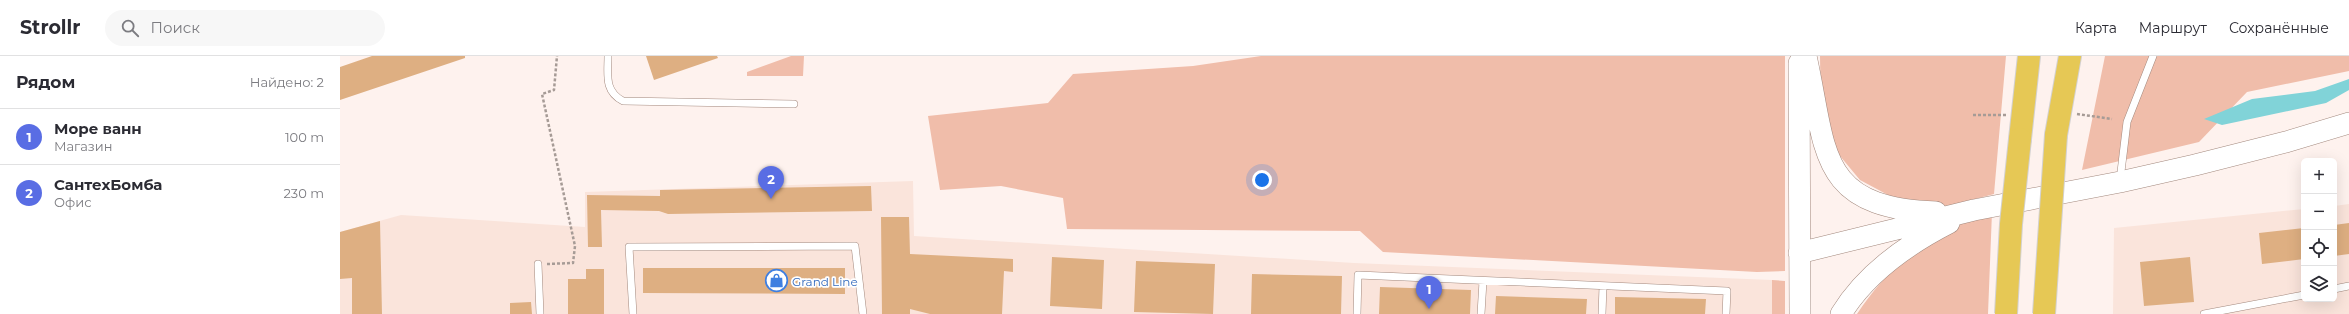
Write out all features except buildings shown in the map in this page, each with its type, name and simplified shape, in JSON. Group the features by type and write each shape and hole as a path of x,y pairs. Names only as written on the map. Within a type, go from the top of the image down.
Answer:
{"highway":[{"path":"2006,314 2010,224 2029,56"},
{"path":"2044,314 2056,134 2070,56"}],"main road":[{"path":"1799,56 1800,314"},
{"path":"1806,56 1823,145 1835,170 1845,183 1872,202 1888,208 1907,211 1968,212"},
{"path":"1799,253 1968,212 2120,182 2286,142 2349,123"},
{"path":"1841,314 1867,280 1894,258 1968,212"}],"lane":[{"path":"608,56 608,86 614,96 623,100 794,104"},
{"path":"2120,182 2127,122 2153,56"},
{"path":"633,314 629,247 855,246 863,314"},
{"path":"538,264 540,314"},
{"path":"1357,314 1358,275 1727,291 1726,314"},
{"path":"1481,314 1483,281"},
{"path":"1602,314 1603,286"},
{"path":"2337,288 2349,286"},
{"path":"2204,314 2301,296"}],"path":[{"path":"538,264 573,263 575,246 542,94 554,90 557,56"},
{"path":"2061,111 2112,119"},
{"path":"1973,115 2022,115"}],"shaded area":[{"path":"791,56 804,56 803,76 747,76 747,72"},
{"path":"1261,56 1785,56 1785,271 1757,272 1383,252 1360,231 1067,229 1063,198 1001,186 940,190 928,116 1048,103 1073,74 1193,66"},
{"path":"1820,56 2006,56 1994,194 1949,206 1903,203 1860,180 1835,150 1821,122"},
{"path":"2105,56 2349,56 2349,71 2247,92 2199,142 2082,170"},
{"path":"913,181 914,236 1354,263 1772,280 1772,314 340,314 340,232 401,215 585,227 585,192"},
{"path":"2349,204 2349,314 2113,314 2114,228 2301,209 2301,302 2337,302 2337,206"},
{"path":"1992,212 1988,314 1857,314 1876,288 1898,264 1923,243 1951,225"},
{"path":"1772,280 1785,281 1785,314 1772,314"}],"water":[{"path":"2349,79 2349,90 2326,103 2222,125 2204,119 2252,99 2315,91"}],"place":[{"name":"СантехБомба","path":"771,199"},
{"name":"Grand Line","path":"777,281"},
{"name":"Море ванн","path":"1429,309"}]}
